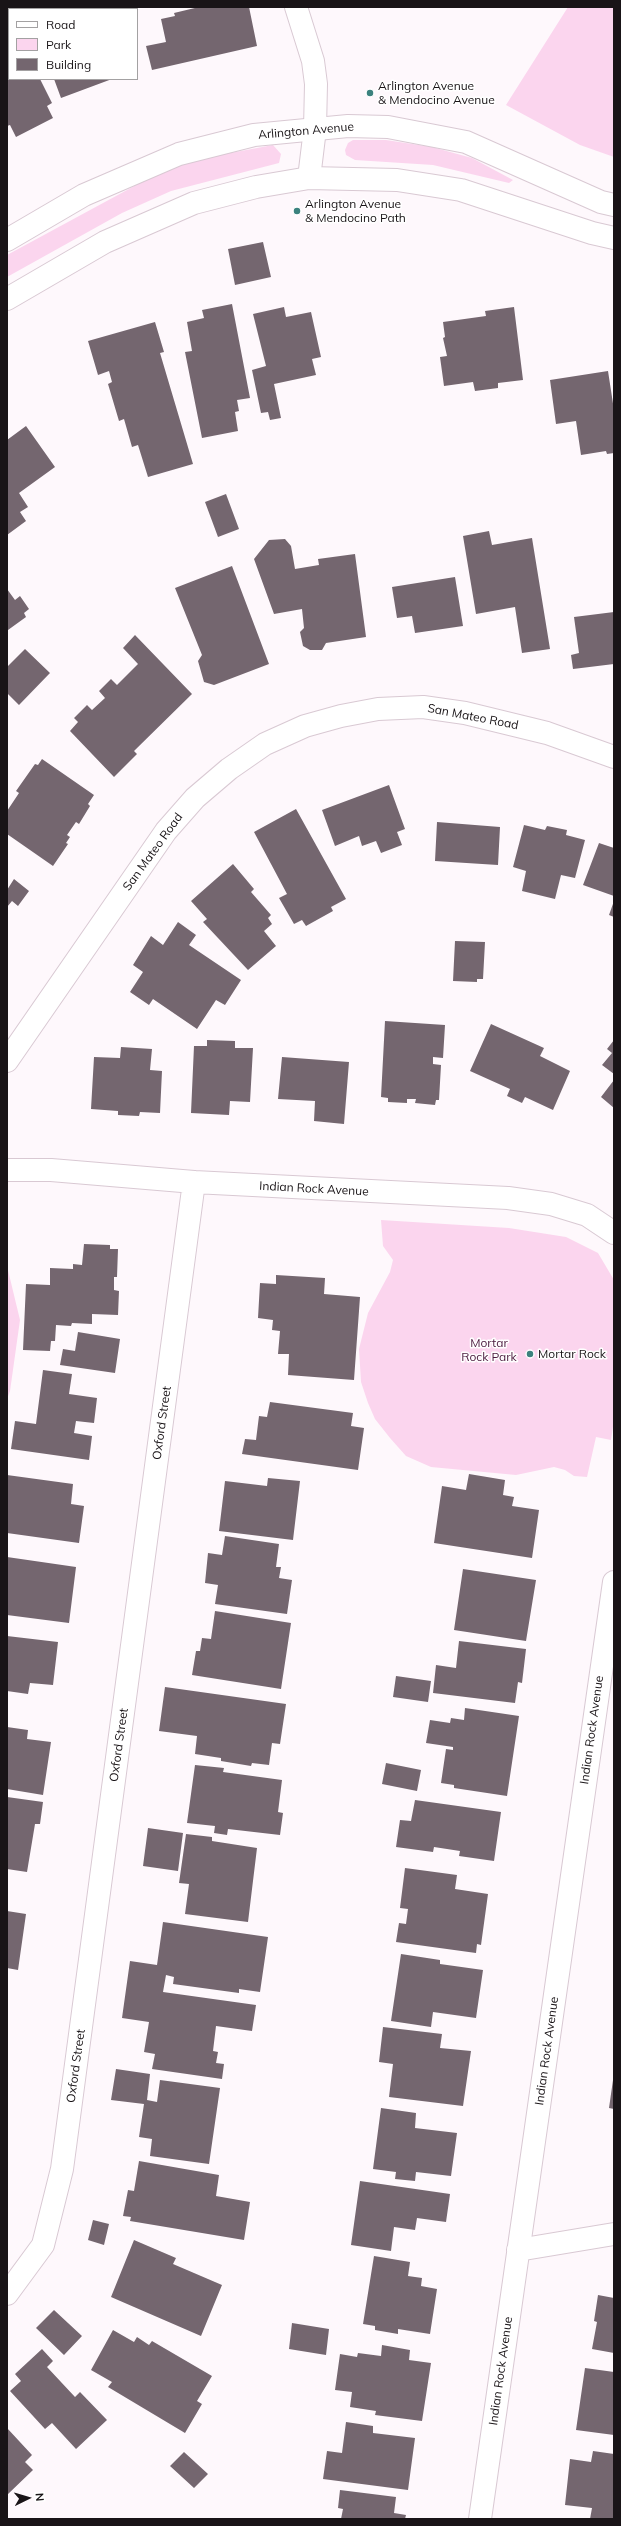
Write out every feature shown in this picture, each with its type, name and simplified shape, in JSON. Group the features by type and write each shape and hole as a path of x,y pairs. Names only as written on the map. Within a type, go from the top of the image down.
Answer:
{"street":[{"path":"296,7 313,61 316,84 315,129 309,178"},
{"name":"Arlington Avenue","path":"7,240 84,195 179,154 254,135 315,129 388,127 466,142 601,202 614,205"},
{"path":"7,299 105,242 194,203 256,187 309,178 397,180 461,190 592,233 614,238"},
{"name":"San Mateo Road","path":"7,1061 166,832 195,798 229,768 265,744 305,726 341,716 378,709 423,707 465,713 547,732 614,757"},
{"name":"Indian Rock Avenue","path":"7,1170 51,1170 194,1182 508,1198 551,1204 587,1215 614,1233"},
{"name":"Oxford Street","path":"7,2294 43,2245 62,2169 194,1182"},
{"name":"Indian Rock Avenue","path":"480,2519 614,1582"},
{"path":"518,2250 614,2234"}],"green space":[{"path":"568,7 614,7 614,157 580,145 506,105"},
{"path":"353,140 386,140 432,147 472,158 513,180 509,183 433,165 355,160 346,155 345,150 348,143"},
{"path":"273,145 281,154 279,163 171,191 122,213 7,277 7,255 164,170 209,157"},
{"name":"Mortar Rock Park","path":"381,1220 509,1228 566,1237 598,1253 614,1280 614,1420 611,1440 596,1437 587,1477 574,1476 565,1470 554,1467 516,1475 431,1467 406,1456 390,1438 375,1419 368,1403 361,1382 359,1349 368,1313 390,1272 393,1260 383,1246"},
{"path":"7,1266 20,1320 10,1391 7,1399"}],"building":[{"path":"199,7 249,7 257,46 152,70 146,46 166,42 161,19 175,16 174,13"},
{"path":"7,45 8,80 40,80 52,103 47,106 53,118 16,137 10,125 7,126"},
{"path":"54,80 109,80 61,98"},
{"path":"263,242 271,277 235,285 228,249"},
{"path":"232,304 250,398 237,400 239,411 235,412 238,431 202,438 185,352 192,351 187,322 204,318 202,310"},
{"path":"284,307 286,317 311,312 321,357 312,359 316,375 274,384 281,418 270,420 268,412 261,413 252,370 266,366 253,314"},
{"path":"514,307 523,380 498,383 498,388 475,391 473,382 444,386 440,357 447,356 443,338 445,337 443,322 486,316 485,311"},
{"path":"155,322 164,352 160,353 193,464 148,477 138,445 132,447 124,419 119,421 108,384 112,382 109,371 98,375 88,341"},
{"path":"608,371 614,410 614,453 607,454 606,451 581,455 576,421 556,424 550,380"},
{"path":"26,426 55,467 19,493 28,507 20,512 26,521 7,535 7,440"},
{"path":"226,494 239,529 218,537 205,502"},
{"path":"489,531 492,545 532,538 550,649 522,653 515,607 476,614 463,536"},
{"path":"285,539 291,546 295,569 319,565 318,559 355,554 366,637 326,643 322,650 310,650 303,646 300,632 304,628 302,609 274,614 254,559 269,540"},
{"path":"232,566 269,664 214,685 204,682 198,661 202,655 175,588"},
{"path":"455,577 463,626 415,633 412,616 397,618 392,587"},
{"path":"7,589 15,600 20,596 29,609 24,613 26,617 8,630"},
{"path":"614,612 614,664 573,669 571,655 579,653 574,617"},
{"path":"135,635 192,694 134,751 137,754 114,777 70,731 78,722 74,718 87,705 92,710 105,698 99,691 111,679 117,685 138,664 123,648"},
{"path":"25,649 50,673 19,705 7,693 7,667"},
{"path":"42,759 94,795 88,804 90,806 79,824 76,822 67,835 70,837 66,843 68,844 53,866 7,834 7,811 19,793 16,791 35,764 38,765"},
{"path":"389,785 405,829 397,832 402,845 381,853 376,841 362,846 359,836 335,846 322,810"},
{"path":"296,809 346,899 331,907 333,911 306,926 302,920 294,924 279,898 287,894 254,832"},
{"path":"437,822 500,827 498,865 435,861"},
{"path":"524,825 545,830 547,826 567,830 566,835 585,840 575,878 561,875 555,899 522,891 526,871 513,867"},
{"path":"599,843 614,848 614,896 583,885"},
{"path":"233,864 254,889 251,892 271,915 268,918 272,924 264,931 276,946 248,970 203,922 207,919 191,901"},
{"path":"14,879 29,891 18,906 12,901 7,907 7,890"},
{"path":"614,901 614,917 609,915"},
{"path":"178,922 196,935 189,945 241,980 225,1005 216,1000 197,1029 153,999 149,1005 130,992 143,972 133,965 151,936 163,945"},
{"path":"455,941 485,942 483,979 477,979 477,982 453,981"},
{"path":"385,1021 445,1025 443,1058 433,1057 433,1064 441,1065 439,1100 436,1100 435,1105 415,1103 416,1099 407,1099 407,1103 388,1102 388,1098 381,1097"},
{"path":"491,1024 544,1048 540,1056 570,1071 553,1110 525,1097 522,1103 507,1096 510,1089 470,1071"},
{"path":"207,1040 235,1041 235,1048 253,1048 250,1102 230,1101 229,1115 191,1113 194,1046 207,1046"},
{"path":"614,1040 614,1074 602,1065 612,1053 607,1049"},
{"path":"121,1047 152,1049 150,1070 162,1071 160,1113 140,1112 139,1116 118,1115 118,1111 91,1109 94,1057 120,1058"},
{"path":"282,1057 349,1062 344,1124 314,1121 315,1101 278,1099"},
{"path":"614,1080 614,1108 601,1097"},
{"path":"84,1244 110,1245 110,1249 118,1249 117,1277 114,1277 114,1290 119,1291 118,1315 92,1314 92,1324 72,1323 71,1326 56,1325 55,1341 51,1341 50,1351 23,1350 26,1284 50,1285 50,1268 73,1269 73,1264 82,1265"},
{"path":"276,1275 325,1278 324,1294 360,1297 354,1380 288,1375 289,1354 278,1354 280,1331 272,1330 273,1320 258,1318 260,1283 276,1284"},
{"path":"78,1332 120,1339 115,1373 60,1365 63,1349 75,1351"},
{"path":"43,1370 72,1374 69,1394 97,1398 94,1423 76,1421 74,1433 92,1436 89,1460 11,1449 15,1421 36,1424"},
{"path":"270,1402 353,1413 351,1426 364,1428 358,1470 242,1454 245,1439 256,1440 259,1416 267,1417"},
{"path":"469,1474 505,1480 503,1495 514,1497 512,1506 539,1510 532,1558 434,1543 442,1486 466,1490"},
{"path":"7,1475 73,1484 71,1504 84,1506 79,1543 7,1533"},
{"path":"268,1478 300,1481 293,1540 219,1531 225,1481 267,1486"},
{"path":"225,1536 279,1544 276,1567 281,1567 279,1578 292,1580 287,1614 215,1604 218,1585 205,1583 208,1553 222,1555"},
{"path":"7,1557 76,1567 69,1623 7,1615"},
{"path":"463,1569 536,1580 526,1641 454,1630"},
{"path":"215,1611 291,1623 281,1689 192,1675 196,1651 200,1651 202,1638 211,1639"},
{"path":"7,1636 58,1642 53,1685 30,1683 28,1694 7,1691"},
{"path":"459,1641 526,1649 522,1683 518,1682 515,1703 433,1693 436,1665 456,1668"},
{"path":"396,1676 431,1681 428,1702 393,1697"},
{"path":"165,1687 286,1704 280,1744 272,1743 269,1765 252,1763 251,1766 221,1761 221,1758 195,1754 197,1736 159,1731"},
{"path":"465,1708 519,1716 507,1796 454,1788 454,1785 441,1783 446,1749 453,1750 453,1747 426,1743 430,1720 450,1723 451,1718 464,1720"},
{"path":"7,1727 28,1730 27,1739 51,1742 43,1795 7,1789"},
{"path":"386,1763 421,1770 417,1791 382,1784"},
{"path":"195,1765 224,1768 223,1772 282,1780 278,1812 283,1813 280,1835 228,1829 227,1835 214,1833 215,1826 187,1823"},
{"path":"7,1797 43,1802 40,1824 35,1824 27,1872 7,1869"},
{"path":"415,1800 501,1812 494,1861 459,1856 460,1851 434,1847 433,1852 396,1847 400,1820 411,1821"},
{"path":"148,1828 183,1833 178,1871 143,1866"},
{"path":"186,1834 212,1837 212,1841 257,1848 248,1922 185,1914 189,1884 179,1883"},
{"path":"405,1868 457,1875 455,1889 488,1894 481,1945 477,1944 476,1953 396,1942 399,1923 406,1924 408,1909 400,1908"},
{"path":"7,1911 26,1914 18,1970 7,1968"},
{"path":"163,1922 268,1937 260,1992 239,1989 239,1993 173,1984 174,1977 166,1975 163,1992 256,2005 252,2031 216,2026 213,2051 218,2052 216,2063 224,2064 222,2079 152,2069 155,2054 144,2052 149,2022 122,2018 130,1961 157,1965"},
{"path":"401,1954 440,1960 440,1964 483,1970 476,2018 433,2012 431,2027 391,2021"},
{"path":"383,2027 442,2034 440,2048 471,2051 463,2106 389,2097 393,2064 379,2062"},
{"path":"116,2069 150,2074 147,2100 157,2102 160,2080 220,2088 209,2164 150,2156 152,2139 139,2137 144,2104 111,2100"},
{"path":"614,2080 614,2109 609,2108"},
{"path":"381,2108 416,2113 415,2128 457,2133 451,2176 416,2172 415,2181 395,2179 396,2172 373,2169"},
{"path":"139,2161 219,2175 216,2196 250,2202 244,2240 130,2221 131,2217 123,2216 128,2190 134,2191"},
{"path":"360,2181 450,2194 446,2222 417,2218 415,2230 394,2227 391,2251 351,2245"},
{"path":"93,2220 109,2224 104,2245 88,2240"},
{"path":"134,2240 176,2258 173,2264 222,2285 201,2336 111,2297"},
{"path":"374,2256 410,2262 408,2276 422,2278 421,2286 437,2289 430,2334 398,2329 398,2334 375,2330 375,2326 363,2324"},
{"path":"598,2295 614,2298 614,2353 592,2349 597,2322 594,2321"},
{"path":"54,2310 82,2336 64,2355 36,2328"},
{"path":"292,2323 329,2329 326,2355 289,2349"},
{"path":"113,2330 134,2342 137,2337 149,2345 152,2341 212,2376 197,2401 202,2404 185,2433 108,2387 112,2382 91,2370"},
{"path":"382,2345 410,2350 409,2360 431,2363 422,2421 375,2415 376,2411 350,2407 352,2392 335,2390 340,2354 357,2357 358,2353 381,2356"},
{"path":"42,2349 53,2361 47,2367 75,2397 80,2392 107,2420 76,2449 52,2423 45,2429 10,2391 21,2381 15,2374"},
{"path":"585,2368 614,2372 614,2435 576,2430"},
{"path":"346,2422 373,2426 373,2433 415,2438 408,2490 323,2479 327,2451 342,2453"},
{"path":"7,2428 32,2455 25,2462 33,2470 7,2495"},
{"path":"593,2451 614,2454 614,2519 590,2519 592,2508 565,2505 570,2459 591,2462"},
{"path":"184,2452 208,2474 194,2488 170,2466"},
{"path":"340,2490 396,2497 394,2513 406,2515 405,2519 341,2519 343,2509 338,2508"}],"place":[{"name":"Arlington Avenue & Mendocino Avenue","path":"370,93"},
{"name":"Arlington Avenue & Mendocino Path","path":"297,211"},
{"name":"Mortar Rock","path":"530,1354"}]}
